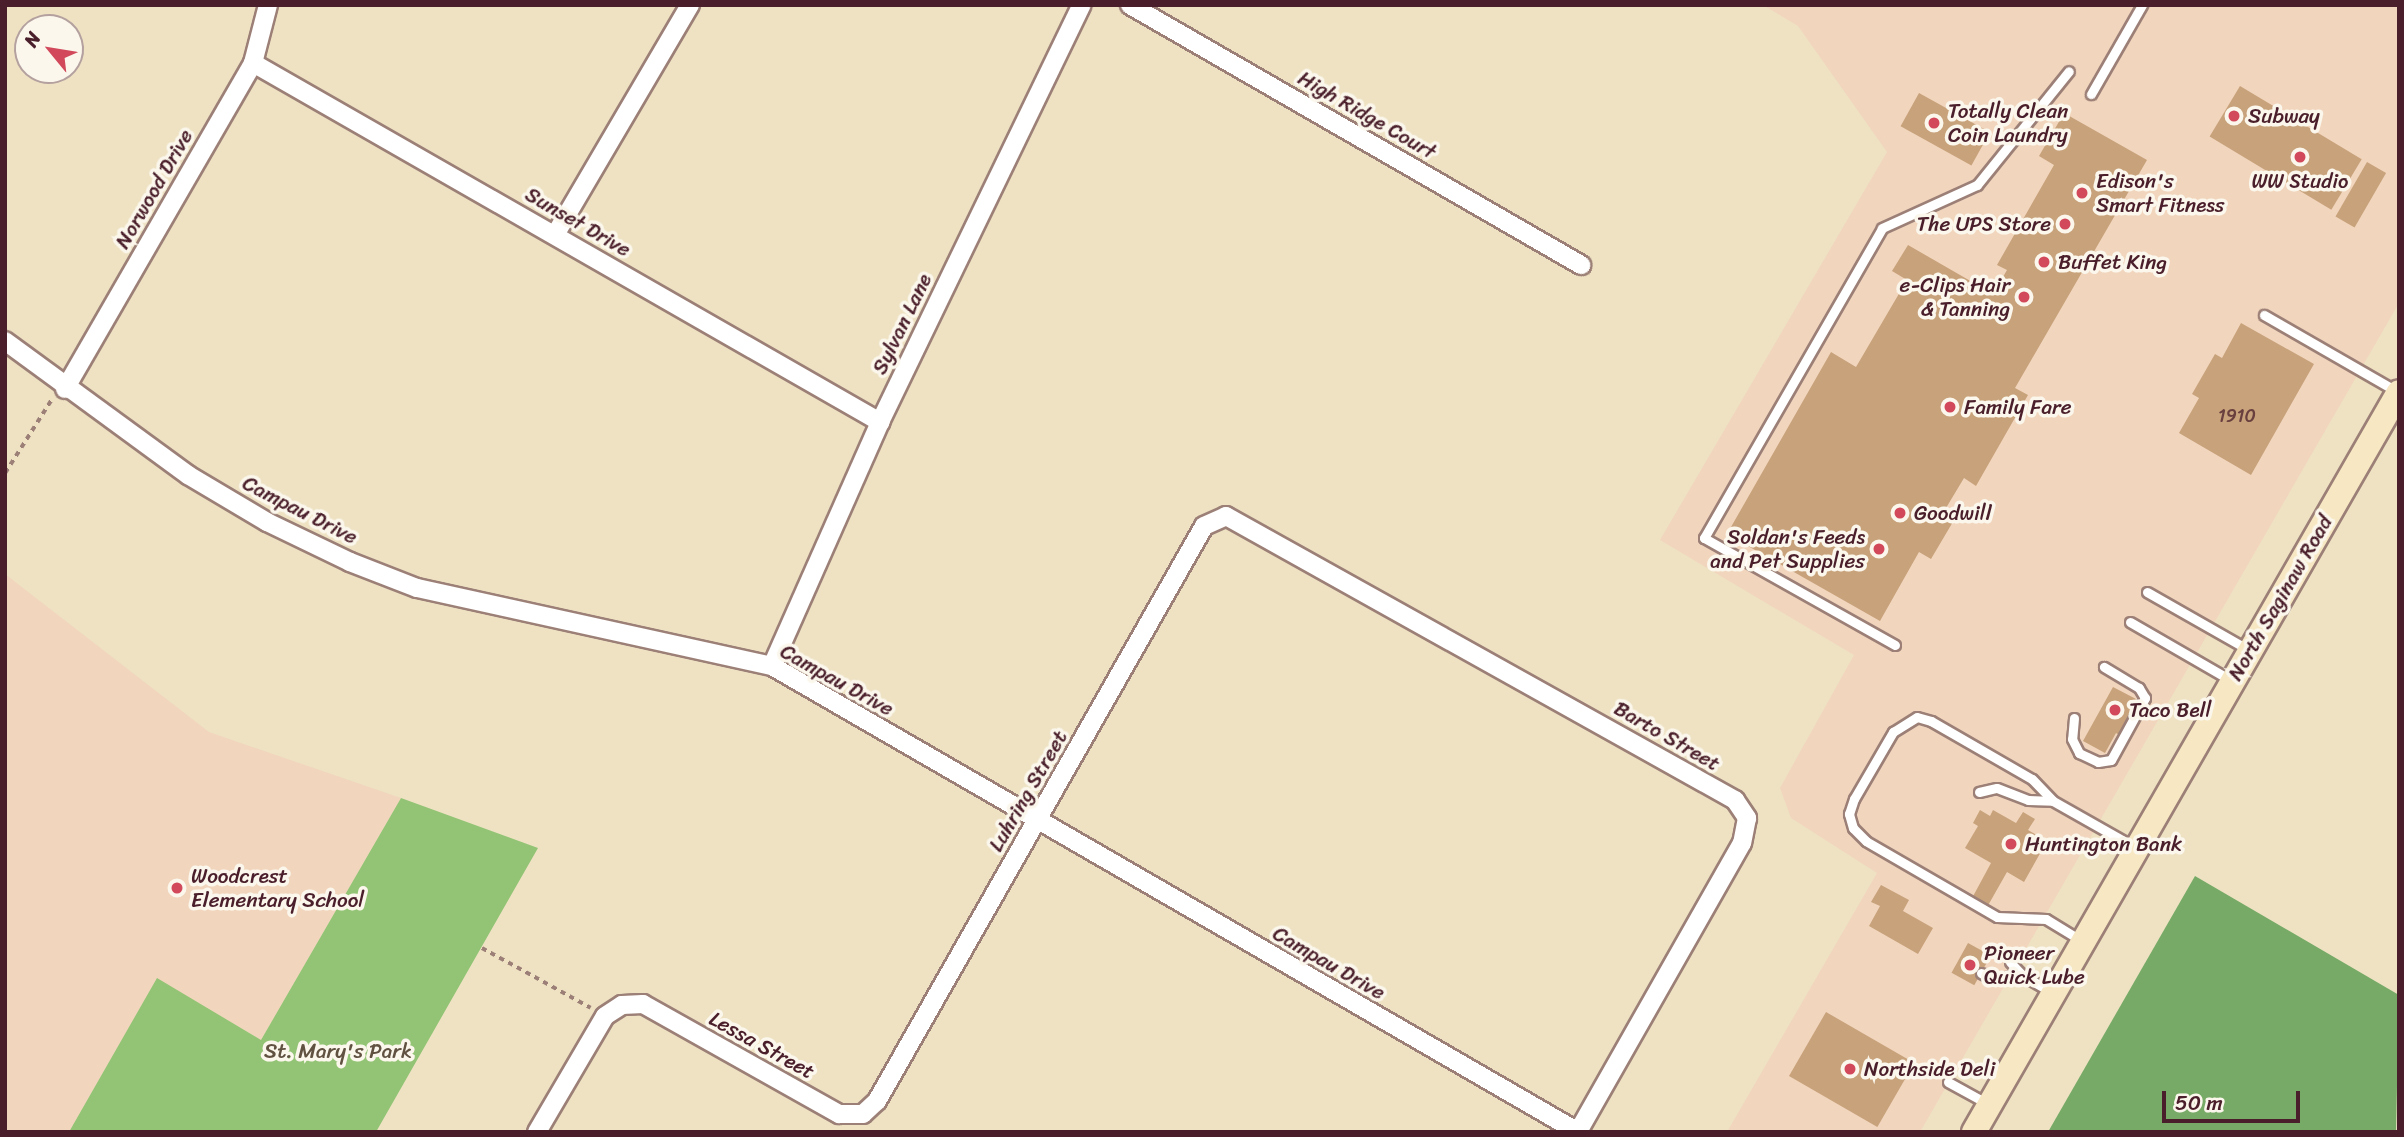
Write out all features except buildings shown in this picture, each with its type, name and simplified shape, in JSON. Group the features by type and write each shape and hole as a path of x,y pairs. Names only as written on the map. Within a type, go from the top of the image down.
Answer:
{"main road":[{"name":"North Saginaw Road","path":"1974,1132 2399,392"}],"street":[{"name":"Norwood Drive","path":"63,387 253,63 268,5"},
{"path":"555,235 690,5"},
{"name":"Sylvan Lane","path":"772,666 880,422 1082,5"},
{"name":"High Ridge Court","path":"1130,5 1581,265"},
{"name":"Sunset Drive","path":"253,63 880,422"},
{"name":"Campau Drive","path":"5,341 63,387 188,475 267,522 361,566 440,593 772,666 1037,822 1578,1132"},
{"name":"Luhring Street","path":"863,1114 877,1101 1204,526 1226,516 1247,524"},
{"name":"Barto Street","path":"1247,524 1735,800 1747,818 1742,843 1578,1132"},
{"name":"Lessa Street","path":"605,1016 622,1004 643,1004 839,1114 863,1114"},
{"path":"537,1132 605,1016"}],"lane":[{"path":"2091,94 2142,5"},
{"path":"1895,645 1704,538 1882,228 1977,185 2068,71"},
{"path":"2264,315 2399,392"},
{"path":"2147,592 2250,651"},
{"path":"2130,622 2232,681"},
{"path":"2074,718 2072,739 2079,753 2098,762 2111,760 2145,698 2140,688 2104,667"},
{"path":"2083,942 2046,919 1997,918 1866,841 1853,828 1849,814 1893,732 1917,717 1931,721 2032,779 2053,801 2137,849"},
{"path":"1979,792 1997,788 2028,800 2053,801"},
{"path":"2010,962 2022,975 2054,993"},
{"path":"1981,973 1992,979 2022,975"},
{"path":"1948,1082 1989,1105"}],"path":[{"path":"5,473 63,387"},
{"path":"482,947 605,1016"}],"shaded area":[{"path":"1763,5 2399,5 2399,303 1920,1132 1727,1132 1877,873 1791,818 1780,788 1854,655 1660,540 1887,152 1798,26"},
{"name":"Woodcrest Elementary School","path":"5,574 209,732 401,798 261,1040 157,979 69,1132 5,1132"}],"green space":[{"name":"St. Mary's Park","path":"401,798 538,848 376,1132 69,1132 157,978 261,1040"},
{"path":"2195,876 2399,995 2396,1132 2048,1132"}],"place":[{"name":"Subway","path":"2234,116"},
{"name":"Totally Clean Coin Laundry","path":"1934,123"},
{"name":"WW Studio","path":"2300,157"},
{"name":"Edison's Smart Fitness","path":"2082,193"},
{"name":"The UPS Store","path":"2065,224"},
{"name":"Buffet King","path":"2044,262"},
{"name":"e-Clips Hair & Tanning","path":"2024,297"},
{"name":"Family Fare","path":"1950,407"},
{"name":"Goodwill","path":"1900,513"},
{"name":"Soldan's Feeds and Pet Supplies","path":"1879,549"},
{"name":"Taco Bell","path":"2115,710"},
{"name":"Huntington Bank","path":"2011,844"},
{"name":"Woodcrest Elementary School","path":"177,888"},
{"name":"Pioneer Quick Lube","path":"1970,965"},
{"name":"Northside Deli","path":"1850,1069"}]}
